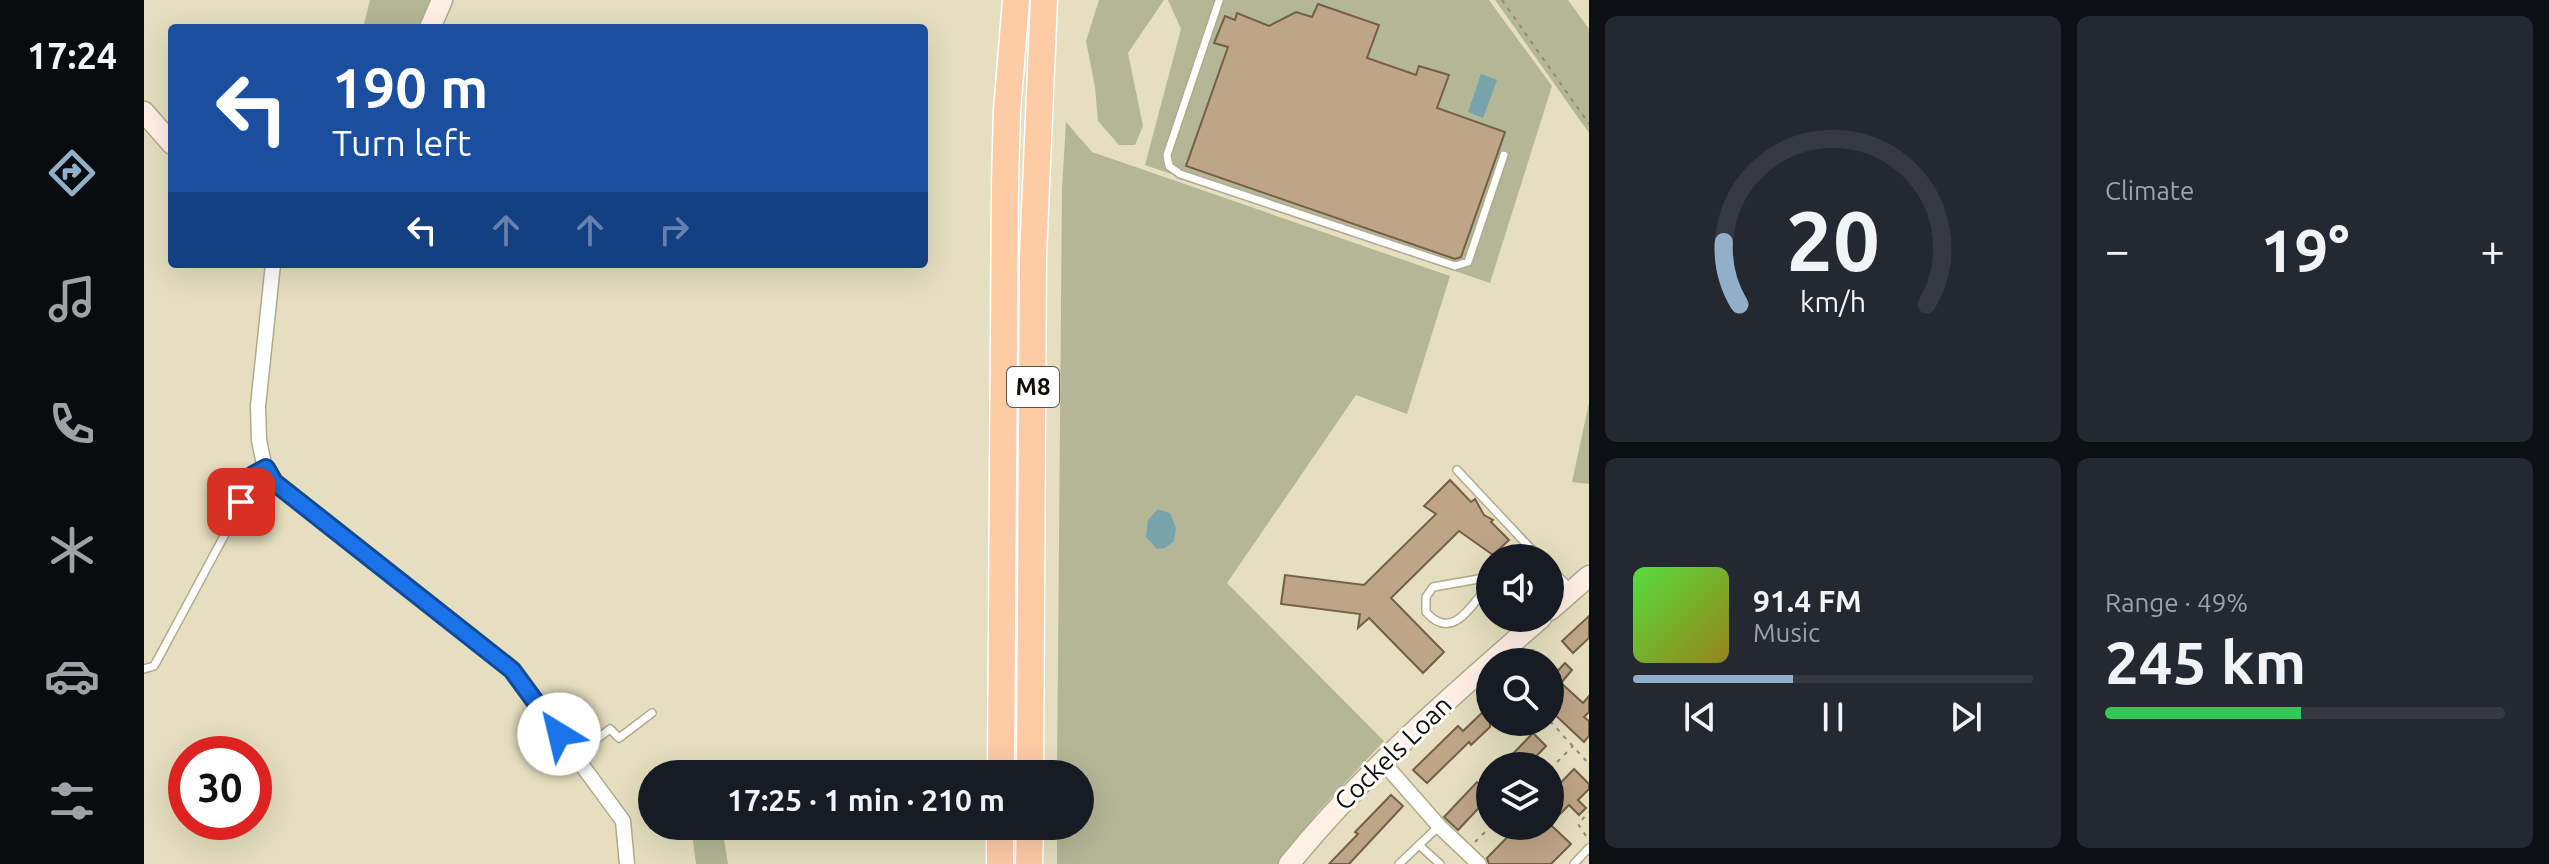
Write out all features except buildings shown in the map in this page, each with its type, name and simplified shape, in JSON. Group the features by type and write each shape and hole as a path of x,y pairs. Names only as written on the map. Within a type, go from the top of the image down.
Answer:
{"highway":[{"name":"M8","path":"1001,760 1005,184 1016,0"},
{"name":"M8","path":"1030,760 1033,256 1044,0"},
{"path":"1000,840 1000,864"},
{"path":"1029,864 1030,840"}],"street":[{"path":"432,24 442,0"},
{"path":"144,112 168,139"},
{"path":"273,268 258,406 259,440 266,468 274,482 512,670 623,821 627,864"},
{"path":"1564,597 1589,576"},
{"name":"Cockels Loan","path":"1289,864 1381,760 1525,632"},
{"path":"1381,760 1439,826 1479,864"}],"lane":[{"path":"1219,1 1167,155 1169,166 1180,174 1455,266 1468,262 1504,155"},
{"path":"144,669 154,666 231,523 253,475 266,468"},
{"path":"1457,470 1526,544"},
{"path":"1490,580 1458,621 1445,625 1434,621 1426,612 1426,597 1433,587 1490,580"},
{"path":"1564,582 1572,590"},
{"path":"574,756 610,729 619,738 652,713"},
{"path":"1399,864 1439,826"},
{"path":"1419,845 1440,864"},
{"path":"1574,864 1589,848"}],"path":[{"path":"1502,0 1589,124"},
{"path":"1564,735 1589,764"},
{"path":"1564,755 1574,745"},
{"path":"1589,812 1578,824 1589,840"},
{"path":"1466,851 1477,840"}],"green space":[{"path":"370,0 431,0 420,24 364,24"},
{"path":"1099,0 1164,0 1128,53 1143,126 1135,145 1119,145 1098,121 1086,41"},
{"path":"1168,0 1489,0 1552,86 1490,283 1145,165 1181,29"},
{"path":"1495,0 1568,0 1589,29 1589,133"},
{"path":"1066,122 1092,152 1450,276 1407,414 1356,395 1227,583 1384,741 1317,813 1281,864 1057,864 1057,840 1094,840 1094,760 1057,760 1062,189"},
{"path":"1589,403 1589,484 1572,482"},
{"path":"693,840 724,840 728,864 696,864"}],"water":[{"path":"1481,74 1497,80 1483,118 1468,112"},
{"path":"1158,509 1170,513 1176,528 1174,541 1165,548 1157,549 1146,537 1148,520"}],"route":[{"path":"241,502 253,475 266,468 274,482 512,670 559,734"}]}
